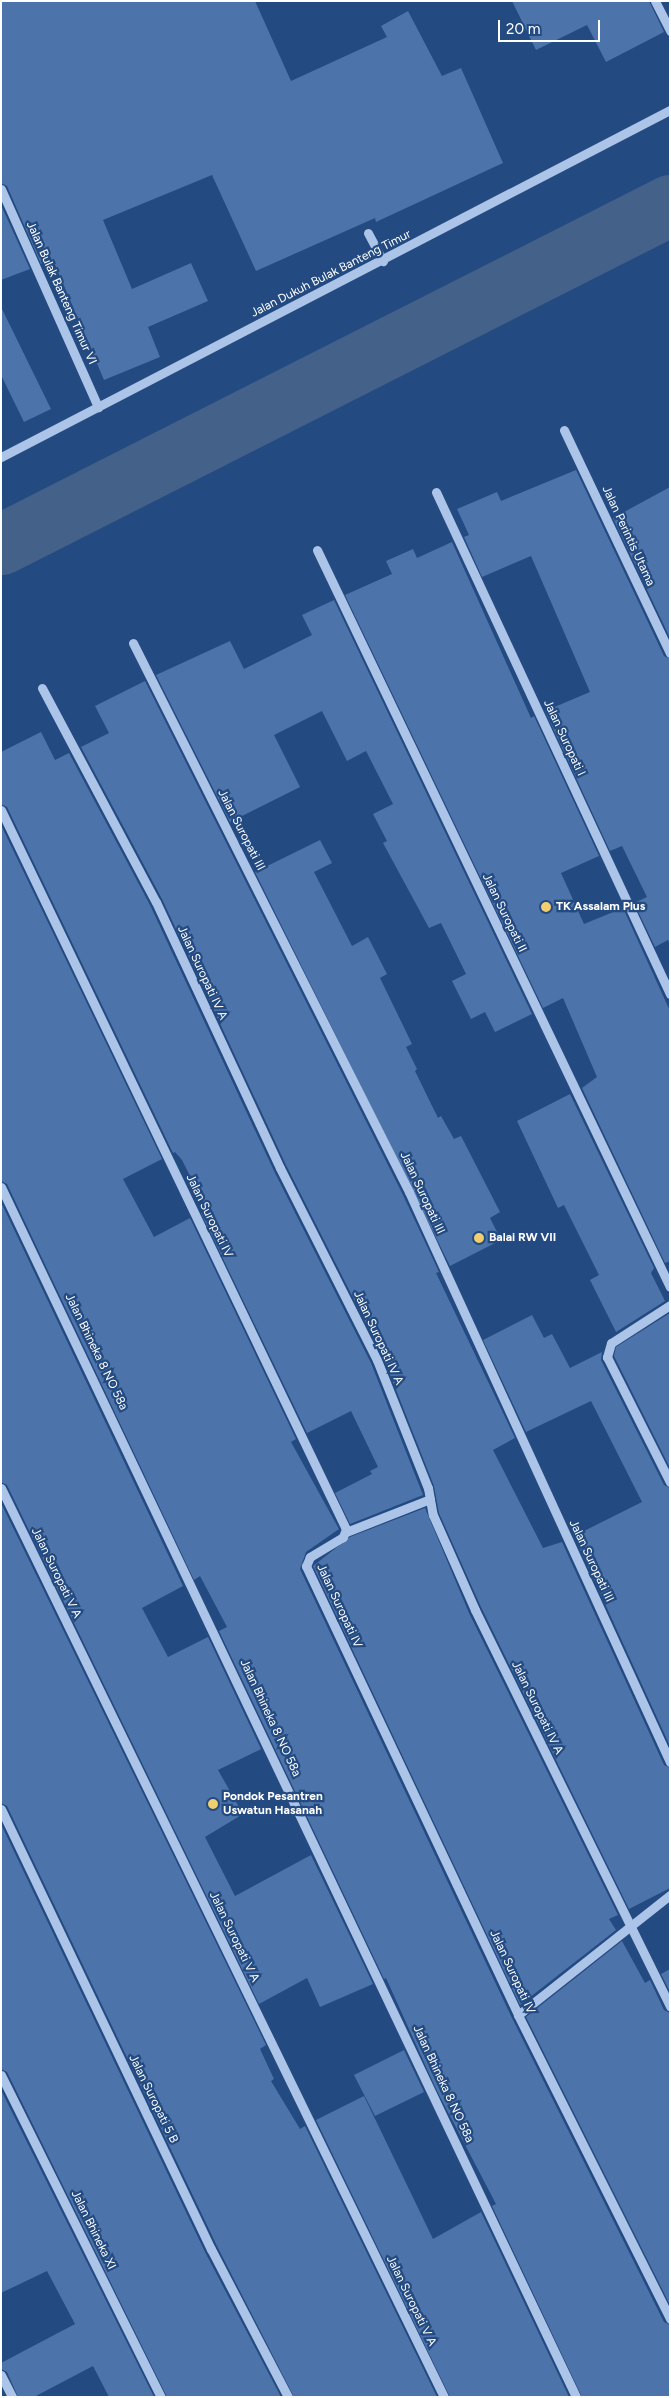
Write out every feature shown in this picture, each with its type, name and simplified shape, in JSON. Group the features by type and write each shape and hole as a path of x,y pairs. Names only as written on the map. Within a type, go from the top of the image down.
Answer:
{"street":[{"path":"655,1 670,31"},
{"name":"Jalan Dukuh Bulak Banteng Timur","path":"1,457 383,261 670,110"},
{"name":"Jalan Bulak Banteng Timur VI","path":"1,189 98,407"},
{"path":"368,233 383,261"},
{"name":"Jalan Perintis Utama","path":"564,430 670,653"},
{"name":"Jalan Suropati I","path":"436,492 670,994"},
{"name":"Jalan Suropati II","path":"317,550 670,1287"},
{"name":"Jalan Suropati III","path":"132,643 409,1192 670,1762"},
{"name":"Jalan Suropati IV A","path":"42,688 156,902 280,1168 377,1360 430,1499 433,1515 475,1610 670,2006"},
{"name":"Jalan Suropati IV","path":"1,810 346,1532 342,1538 310,1557 306,1566 518,2015 670,2319"},
{"name":"Jalan Bhineka 8 NO 58a","path":"1,1187 576,2397"},
{"path":"670,1305 611,1343 607,1357 670,1482"},
{"name":"Jalan Suropati V A","path":"1,1488 444,2397"},
{"path":"346,1532 430,1499"},
{"name":"Jalan Suropati 5 B","path":"1,1809 211,2249 288,2397"},
{"path":"518,2015 670,1895"},
{"name":"Jalan Bhineka XI","path":"1,2075 161,2397"},
{"path":"1,2376 12,2397"}],"building":[{"path":"1,1 255,1 291,81 387,37 381,26 408,11 442,76 461,68 503,163 376,222 375,218 256,271 212,175 103,220 132,289 191,263 208,301 148,327 160,357 104,380 53,260 41,264 7,186 1,183"},
{"path":"512,1 649,1 664,32 606,62 587,25 536,50"},
{"path":"1,205 30,269 1,280"},
{"path":"1,307 51,409 24,422 1,375"},
{"path":"576,470 664,656 670,659 670,944 668,940 655,947 634,903 647,897 622,846 610,851 545,711 590,692 531,556 482,577 464,537 469,535 457,509 497,492 501,501"},
{"path":"670,487 670,638 613,518"},
{"path":"452,542 531,718 534,716 599,856 561,873 584,924 623,908 670,1011 670,1261 665,1263 582,1088 597,1077 563,998 543,1008 345,595 392,574 386,561 413,549 417,558"},
{"path":"334,600 532,1014 495,1032 485,1012 471,1019 452,981 466,974 441,923 429,928 383,843 387,841 373,814 393,804 366,751 347,761 322,711 274,735 300,787 230,822 156,675 230,641 244,669 312,635 302,615"},
{"path":"145,681 403,1195 439,1272 436,1273 515,1438 493,1450 543,1548 562,1542 664,1765 670,1768 670,1888 629,1909 481,1607 439,1513 434,1486 383,1357 286,1165 162,899 81,747 109,733 95,706"},
{"path":"41,732 55,760 69,753 150,905 274,1171 371,1363 423,1495 350,1524 335,1493 372,1474 370,1471 378,1467 351,1411 307,1433 201,1213 207,1210 182,1160 175,1152 173,1153 7,807 1,804 1,752"},
{"path":"1,825 162,1159 123,1179 154,1237 190,1218 296,1439 291,1442 339,1529 306,1552 300,1569 512,2018 664,2322 670,2325 670,2397 582,2397 492,2206 496,2204 437,2091 386,1978 384,1979 219,1631 227,1627 200,1576 194,1580 7,1184 1,1181"},
{"path":"320,840 332,863 314,872 352,946 368,937 387,974 380,978 412,1044 406,1047 417,1069 415,1071 438,1118 441,1116 454,1139 461,1136 500,1212 490,1218 501,1240 450,1266 255,872"},
{"path":"570,1094 654,1268 651,1273 665,1301 616,1332 590,1280 599,1275 564,1205 558,1208 517,1121"},
{"path":"1,1202 183,1586 142,1608 168,1657 208,1637 261,1749 218,1770 243,1814 205,1837 235,1896 311,1855 373,1984 320,2007 307,1978 259,2004 7,1485 1,1482"},
{"path":"670,1313 670,1468 614,1356 616,1347"},
{"path":"532,1315 544,1338 552,1334 570,1368 602,1352 601,1360 664,1485 670,1488 670,1746 574,1536 642,1502 591,1401 526,1432 483,1340"},
{"path":"1,1503 266,2045 260,2049 274,2079 271,2081 300,2129 305,2126 437,2397 294,2397 217,2246 7,1806 1,1803"},
{"path":"425,1508 469,1613 618,1915 609,1919 616,1930 520,2005 313,1566 350,1537"},
{"path":"1,1824 205,2252 281,2397 167,2397 7,2072 1,2069"},
{"path":"622,1941 645,1983 650,1980 664,2010 670,2013 670,2305 526,2017"},
{"path":"670,1969 670,1992 661,1974"},
{"path":"404,2050 424,2092 375,2116 354,2075"},
{"path":"1,2090 154,2397 109,2397 93,2366 34,2397 18,2397 7,2372 1,2369 1,2363 75,2324 47,2271 1,2293"},
{"path":"364,2096 433,2239 481,2212 569,2397 450,2397 316,2120"}],"waterway":[{"path":"1,544 670,205"}],"place":[{"name":"TK Assalam Plus","path":"546,907"},
{"name":"Balai RW VII","path":"479,1238"},
{"name":"Pondok Pesantren Uswatun Hasanah","path":"213,1804"}]}
